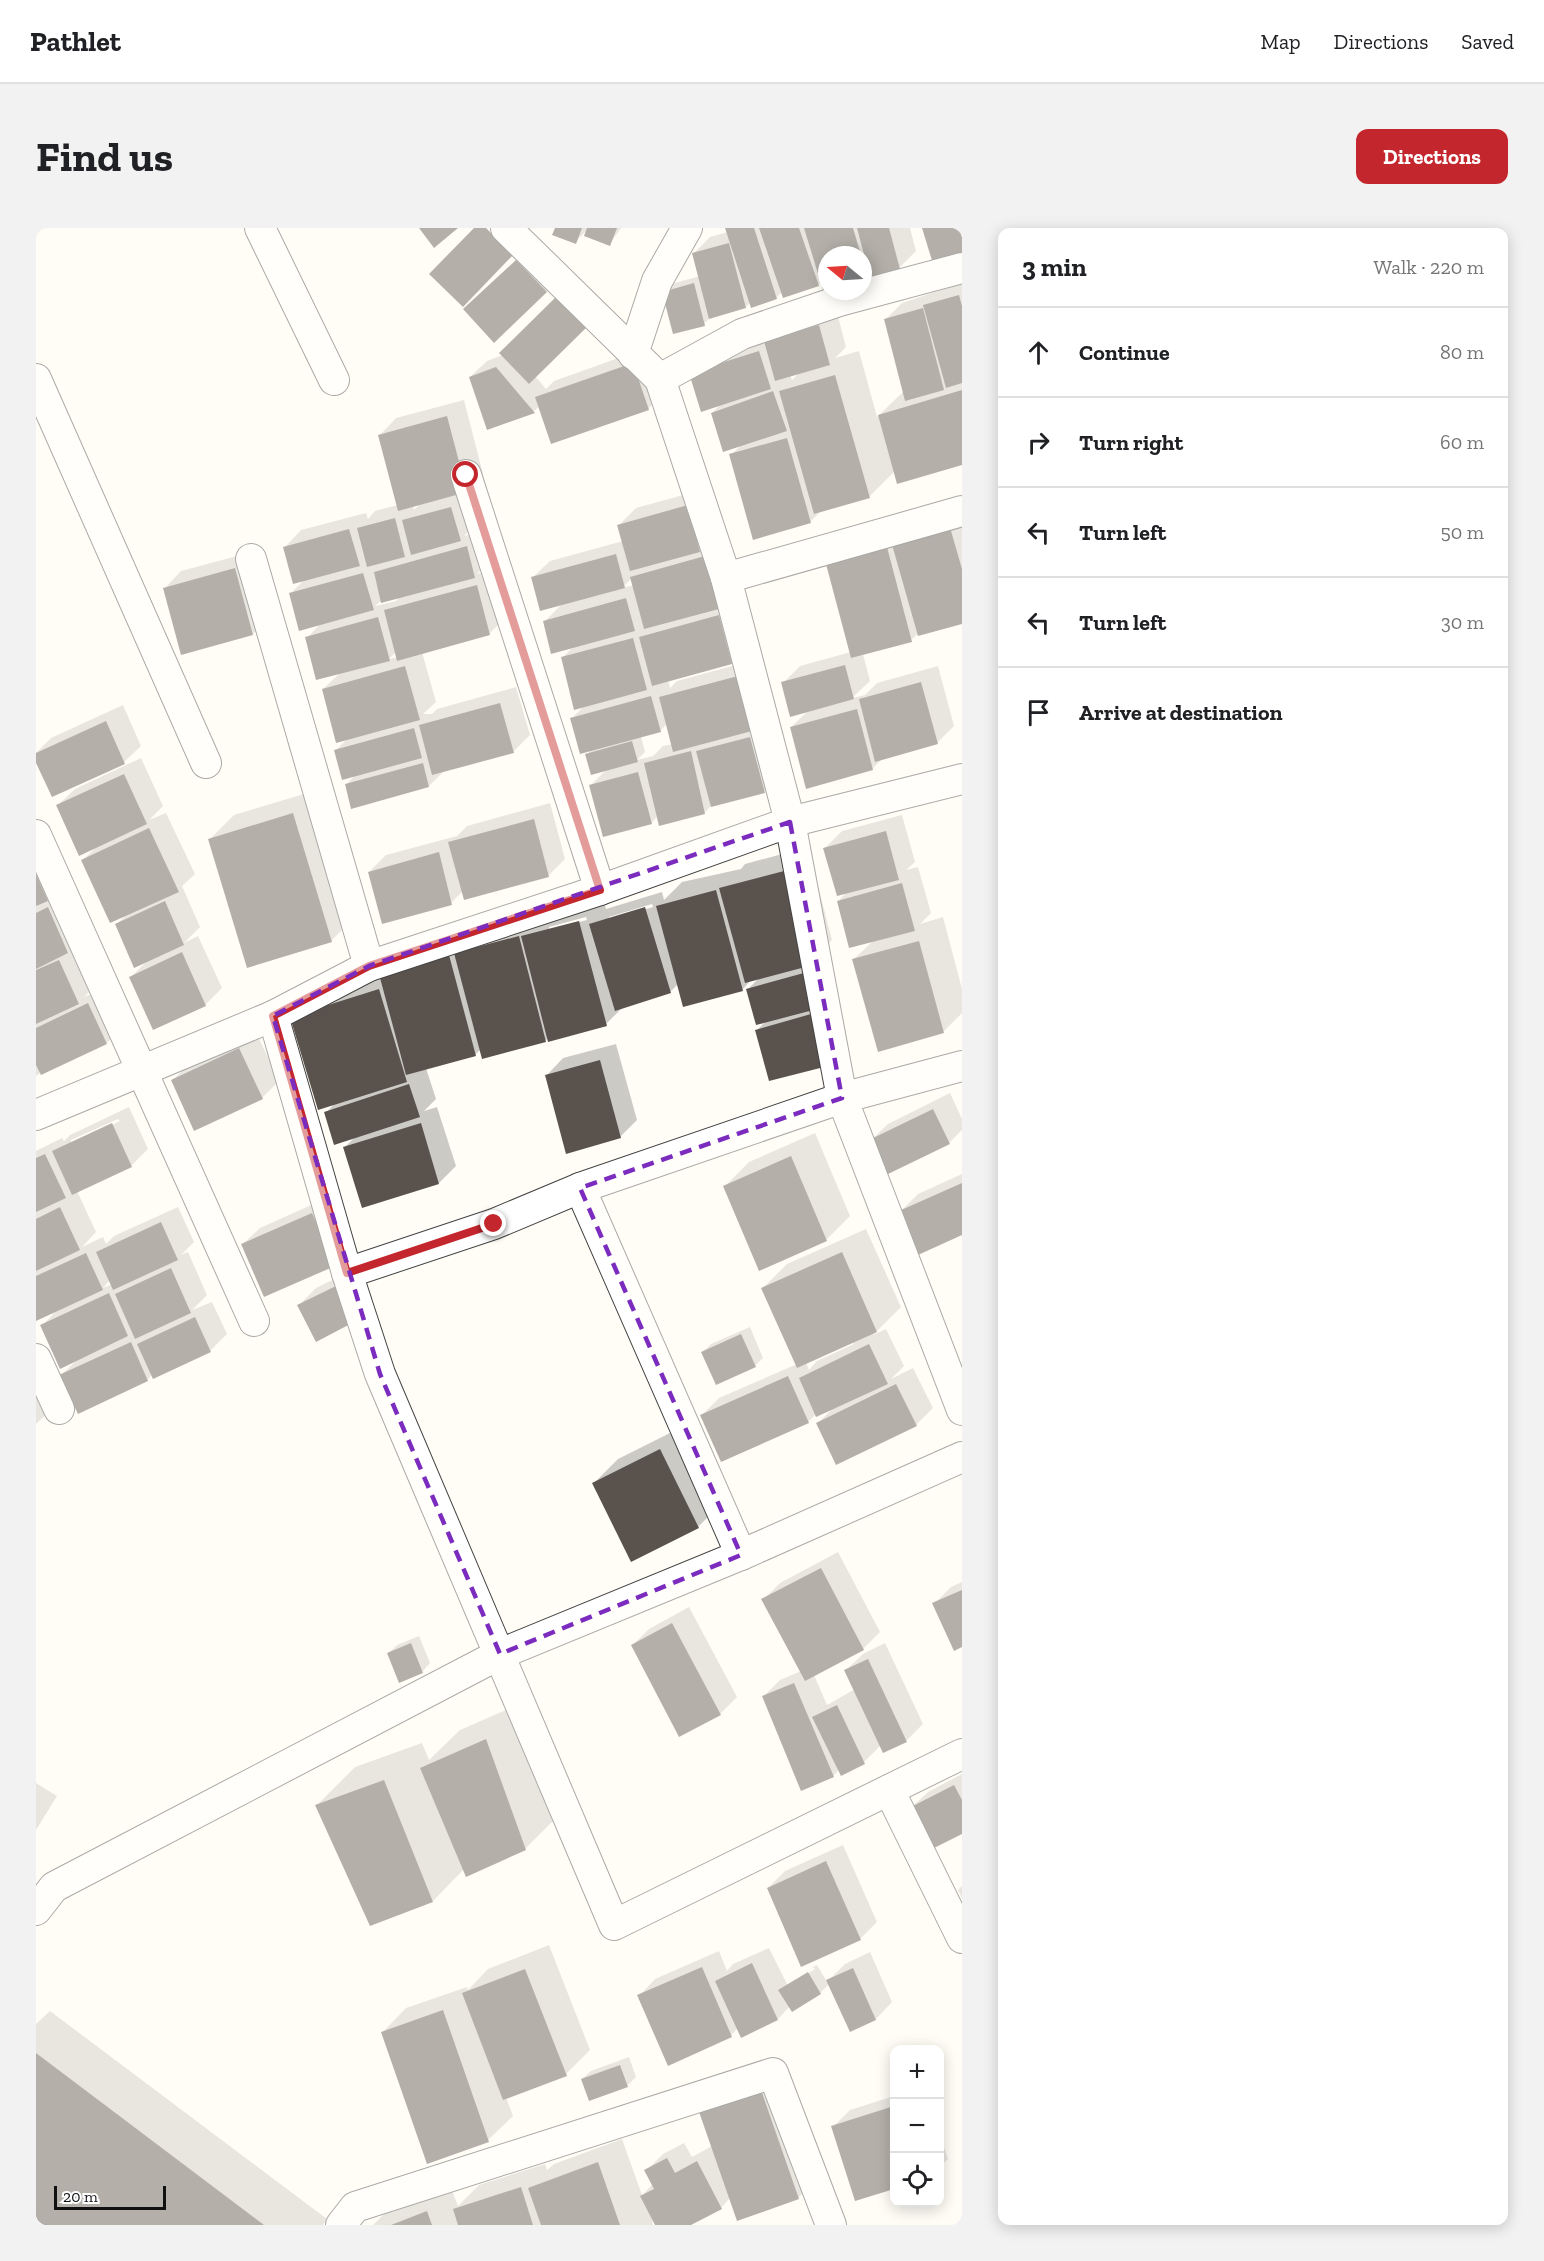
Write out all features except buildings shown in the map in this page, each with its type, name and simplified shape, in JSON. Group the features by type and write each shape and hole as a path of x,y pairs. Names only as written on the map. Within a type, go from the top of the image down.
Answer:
{"street":[{"path":"260,228 334,380"},
{"path":"506,228 660,379 726,578 790,822 842,1098 962,1410"},
{"path":"633,354 657,281 687,228"},
{"path":"660,379 742,334 839,301 962,268"},
{"path":"36,379 206,763"},
{"path":"466,475 600,890"},
{"path":"726,578 962,511"},
{"path":"251,559 369,966"},
{"path":"36,1114 273,1016 369,966 600,890 790,822 962,779"},
{"path":"36,835 254,1322"},
{"path":"273,1016 347,1273 380,1374 614,1925 962,1754"},
{"path":"347,1273 494,1224 580,1188 842,1098 962,1066"},
{"path":"580,1188 741,1555"},
{"path":"36,1359 59,1409"},
{"path":"36,1910 54,1887 500,1654 741,1555 962,1457"},
{"path":"890,1790 962,1938"},
{"path":"341,2225 355,2207 773,2073 831,2225"}],"highlighted area":[{"path":"790,822 842,1098 580,1188 741,1555 500,1654 380,1374 273,1016 369,966"}],"route":[{"path":"466,475 600,890 369,966 273,1016 347,1273 494,1224"}]}
